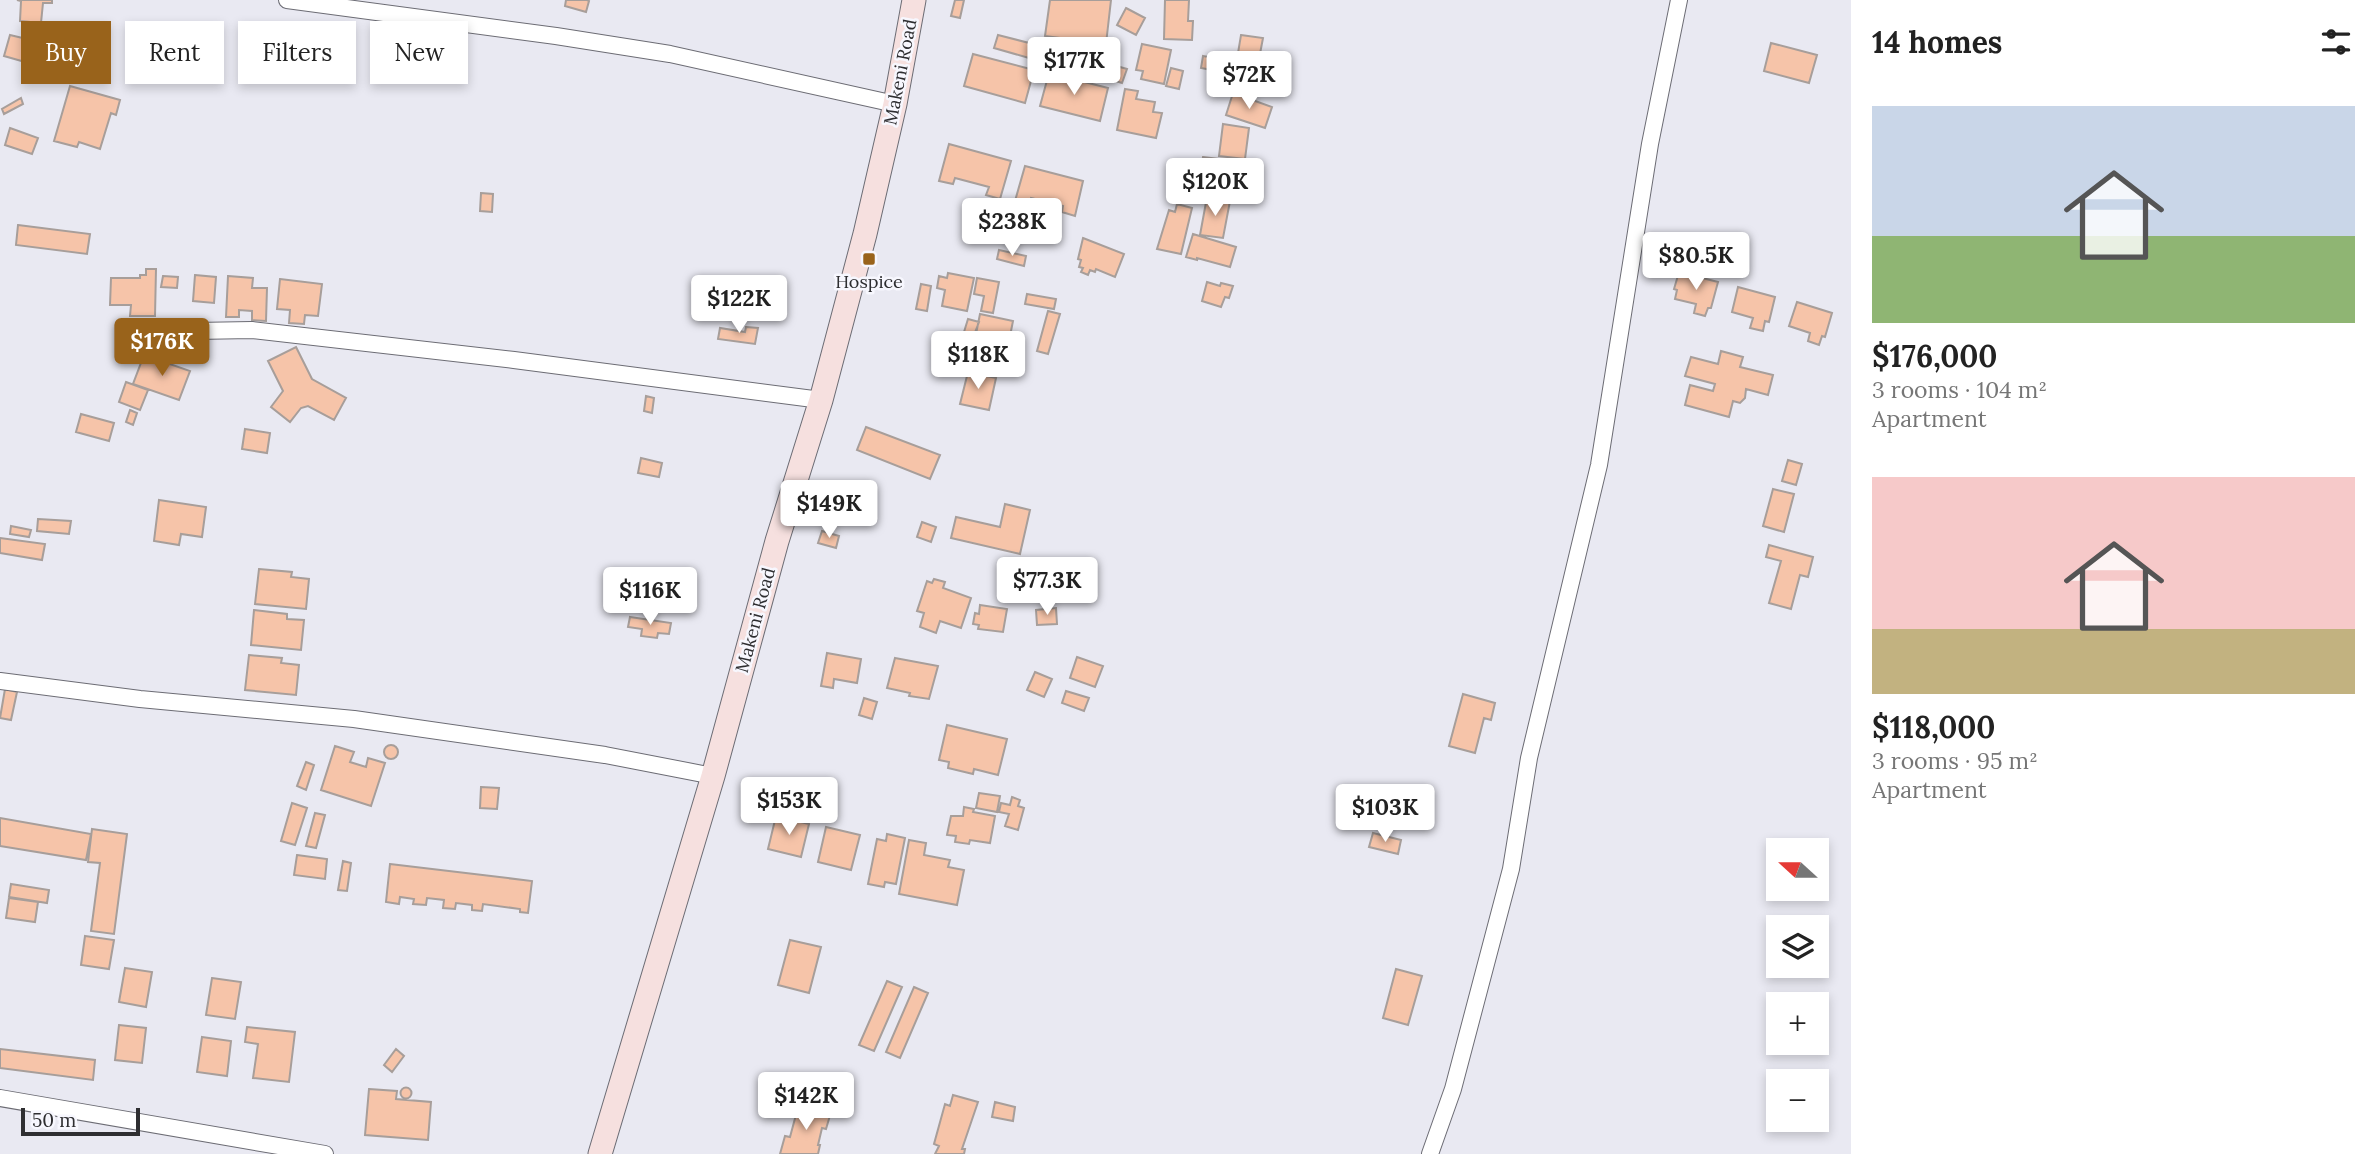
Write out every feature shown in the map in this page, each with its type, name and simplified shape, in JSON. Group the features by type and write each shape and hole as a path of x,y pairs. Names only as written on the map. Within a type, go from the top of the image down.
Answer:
{"main road":[{"name":"Makeni Road","path":"600,1154 713,776 777,541 821,400 862,246 895,104 914,0"}],"street":[{"path":"287,0 670,54 895,104"},
{"path":"1430,1154 1459,1069 1511,869 1529,758 1599,466 1646,169 1679,0"},
{"path":"143,346 168,335 195,331 252,330 514,360 821,400"},
{"path":"0,681 140,699 354,719 605,755 713,776"},
{"path":"0,1098 326,1154"}],"building":[{"path":"17,0 52,0 52,3 43,3 41,21 21,21 20,21 21,1"},
{"path":"566,0 589,1 586,12 565,6"},
{"path":"955,0 964,0 960,18 951,16"},
{"path":"1050,0 1111,0 1106,44 1045,36"},
{"path":"1165,0 1189,0 1188,21 1193,21 1192,40 1164,39"},
{"path":"1126,8 1145,18 1136,35 1117,25"},
{"path":"10,35 21,38 21,61 4,56"},
{"path":"998,35 1033,44 1029,58 994,48"},
{"path":"1241,35 1263,38 1259,59 1271,61 1268,83 1234,77"},
{"path":"1771,43 1817,55 1809,83 1764,71"},
{"path":"1142,44 1171,50 1164,84 1141,79 1143,71 1136,70"},
{"path":"973,54 1034,70 1025,103 964,86"},
{"path":"1203,56 1219,59 1217,71 1201,68"},
{"path":"1088,58 1127,69 1122,83 1084,71"},
{"path":"1171,68 1183,71 1179,89 1166,86"},
{"path":"1049,73 1108,88 1100,121 1040,106"},
{"path":"70,86 120,100 116,115 111,113 100,149 79,142 77,147 54,141"},
{"path":"1125,89 1138,91 1136,99 1155,102 1153,112 1162,113 1156,138 1117,130"},
{"path":"1233,93 1272,107 1265,128 1226,115"},
{"path":"21,98 23,104 4,114 2,109"},
{"path":"1223,124 1249,128 1245,159 1219,156"},
{"path":"10,128 38,138 32,154 5,145"},
{"path":"949,144 1011,161 1000,199 986,195 989,187 955,178 953,184 939,181"},
{"path":"1203,157 1220,159 1216,185 1199,183"},
{"path":"1025,166 1083,181 1075,216 1062,212 1063,206 1031,198 1029,204 1015,201"},
{"path":"481,193 493,194 492,212 480,211"},
{"path":"1207,197 1230,201 1223,238 1200,235"},
{"path":"1177,204 1192,208 1181,254 1157,249 1169,210 1175,212"},
{"path":"18,225 90,234 87,254 16,245"},
{"path":"1193,234 1236,247 1230,267 1186,257"},
{"path":"1083,238 1124,254 1115,277 1096,269 1095,272 1090,270 1088,275 1081,272 1083,268 1079,267 1081,260 1078,259"},
{"path":"999,250 1026,256 1024,266 997,259"},
{"path":"146,269 156,269 155,316 130,316 131,305 110,305 111,278 140,278 140,275 146,275"},
{"path":"1679,272 1718,282 1711,308 1708,308 1705,316 1694,313 1696,304 1675,299 1677,290 1674,289"},
{"path":"948,273 974,278 967,311 942,306 945,290 937,288 939,276 947,278"},
{"path":"195,275 216,277 214,303 193,301"},
{"path":"163,276 178,277 177,288 161,287"},
{"path":"228,276 253,278 252,288 267,288 266,321 252,320 252,311 239,310 239,317 226,317"},
{"path":"977,278 999,282 993,313 981,311 984,296 974,294"},
{"path":"280,279 322,284 318,316 305,315 304,324 289,323 290,310 277,309"},
{"path":"1207,282 1233,286 1229,298 1225,297 1221,307 1202,301"},
{"path":"921,284 931,286 927,311 916,309"},
{"path":"1738,287 1775,297 1769,322 1765,321 1763,331 1750,328 1753,318 1732,312"},
{"path":"1027,294 1056,299 1054,309 1025,304"},
{"path":"1797,302 1832,313 1825,337 1822,336 1819,345 1808,341 1810,333 1789,326"},
{"path":"1048,311 1060,314 1048,354 1037,351"},
{"path":"980,314 1013,321 1008,346 975,339"},
{"path":"968,319 979,322 974,335 964,332"},
{"path":"746,327 758,328 755,344 718,339 720,328 745,332"},
{"path":"296,347 312,379 346,398 334,420 308,406 301,408 290,422 271,407 283,391 268,361"},
{"path":"1721,351 1743,357 1740,367 1773,375 1768,395 1746,389 1745,398 1740,403 1733,401 1729,417 1685,405 1690,385 1713,391 1715,384 1685,376 1691,357 1718,364"},
{"path":"144,355 190,371 179,400 133,384"},
{"path":"968,372 996,378 989,410 960,404"},
{"path":"126,382 148,390 140,410 119,402"},
{"path":"646,396 654,398 652,413 644,411"},
{"path":"130,410 137,413 133,425 126,422"},
{"path":"81,414 114,423 109,441 76,432"},
{"path":"866,427 940,455 930,479 857,450"},
{"path":"245,429 270,433 267,453 242,449"},
{"path":"641,458 662,463 659,477 638,473"},
{"path":"1788,460 1802,464 1796,485 1782,481"},
{"path":"1773,489 1794,494 1784,532 1763,526"},
{"path":"159,500 206,507 202,537 181,534 179,545 154,541"},
{"path":"1005,504 1030,510 1020,554 951,538 956,517 1000,527"},
{"path":"38,519 71,521 69,534 37,531"},
{"path":"922,522 936,527 931,542 917,537"},
{"path":"11,526 31,530 29,537 10,534"},
{"path":"822,531 839,536 836,548 818,543"},
{"path":"0,538 45,544 42,560 0,553"},
{"path":"1769,545 1813,557 1808,577 1800,575 1791,609 1769,603 1781,561 1766,557"},
{"path":"259,569 292,572 291,577 309,579 306,609 255,604"},
{"path":"934,579 945,582 943,588 971,598 961,628 940,621 936,633 920,627 924,613 917,611 927,581 932,583"},
{"path":"980,605 1007,609 1003,632 978,629 979,625 973,624 975,613 979,614"},
{"path":"1056,608 1057,624 1037,625 1036,610"},
{"path":"254,610 287,614 287,619 304,620 301,650 251,645"},
{"path":"630,617 671,623 669,634 658,633 657,638 641,636 642,629 628,627"},
{"path":"827,653 861,659 857,683 834,679 833,688 821,686"},
{"path":"249,655 282,658 281,663 299,665 296,695 245,690"},
{"path":"1077,657 1103,666 1095,687 1070,678"},
{"path":"895,658 938,666 929,699 909,696 910,693 887,688"},
{"path":"1035,672 1052,679 1044,697 1027,690"},
{"path":"5,689 17,692 11,720 0,718"},
{"path":"1066,691 1089,698 1084,711 1062,703"},
{"path":"1463,694 1495,703 1491,720 1484,718 1475,753 1449,746"},
{"path":"864,698 877,702 872,719 859,715"},
{"path":"947,725 1007,739 998,775 974,769 973,774 948,768 949,762 939,760"},
{"path":"391,745 396,747 396,757 391,759 386,757 384,752 386,747"},
{"path":"335,746 354,752 350,762 366,767 368,758 385,763 371,806 321,790"},
{"path":"306,762 314,765 306,790 297,786"},
{"path":"481,787 499,788 497,809 480,808"},
{"path":"979,793 1000,796 997,812 976,808"},
{"path":"1012,797 1020,800 1018,806 1024,808 1018,830 1005,826 1009,814 999,812 1001,803 1010,805"},
{"path":"292,803 307,808 295,845 281,841"},
{"path":"964,807 974,809 973,812 995,816 990,843 970,840 969,844 955,842 956,836 947,835 951,816 963,816"},
{"path":"315,813 325,815 316,848 306,846"},
{"path":"776,816 809,824 801,857 768,849"},
{"path":"0,818 91,834 86,860 0,846"},
{"path":"826,827 860,835 851,870 818,862"},
{"path":"92,829 127,834 114,934 91,931 100,863 88,862"},
{"path":"1373,833 1401,840 1398,854 1369,847"},
{"path":"887,834 905,838 896,884 885,882 884,887 868,884 877,839 886,841"},
{"path":"909,840 926,843 924,855 950,860 948,867 964,870 957,905 899,894"},
{"path":"297,855 327,859 325,879 294,875"},
{"path":"343,861 351,863 347,891 338,890"},
{"path":"390,864 532,881 528,913 520,912 520,909 483,904 482,911 472,910 472,905 456,903 455,909 443,908 444,900 427,898 426,905 413,904 414,899 400,897 399,904 386,902"},
{"path":"11,884 49,890 47,903 9,897"},
{"path":"9,898 38,902 35,922 6,918"},
{"path":"85,936 114,940 109,969 81,965"},
{"path":"790,940 821,947 809,993 778,985"},
{"path":"125,968 152,972 146,1007 119,1002"},
{"path":"1396,969 1422,976 1408,1025 1383,1018"},
{"path":"212,978 241,982 235,1019 206,1015"},
{"path":"887,981 902,987 874,1051 859,1045"},
{"path":"914,987 928,993 900,1058 886,1052"},
{"path":"119,1025 146,1028 142,1063 115,1060"},
{"path":"247,1027 295,1032 289,1082 253,1078 258,1044 245,1042"},
{"path":"202,1037 231,1041 227,1076 197,1072"},
{"path":"0,1049 95,1060 93,1080 0,1068"},
{"path":"396,1049 404,1056 392,1072 384,1065"},
{"path":"406,1088 410,1089 410,1097 406,1098 402,1097 401,1093 402,1089"},
{"path":"369,1089 397,1091 396,1099 431,1102 428,1140 365,1135"},
{"path":"953,1095 978,1102 962,1149 965,1149 964,1154 935,1154 939,1146 934,1144 945,1104 950,1106"},
{"path":"995,1102 1015,1107 1013,1121 992,1117"},
{"path":"802,1105 831,1112 826,1129 822,1128 818,1154 780,1154 785,1136 790,1137 797,1111 801,1112"}],"place":[{"name":"Hospice","path":"869,259"}]}
